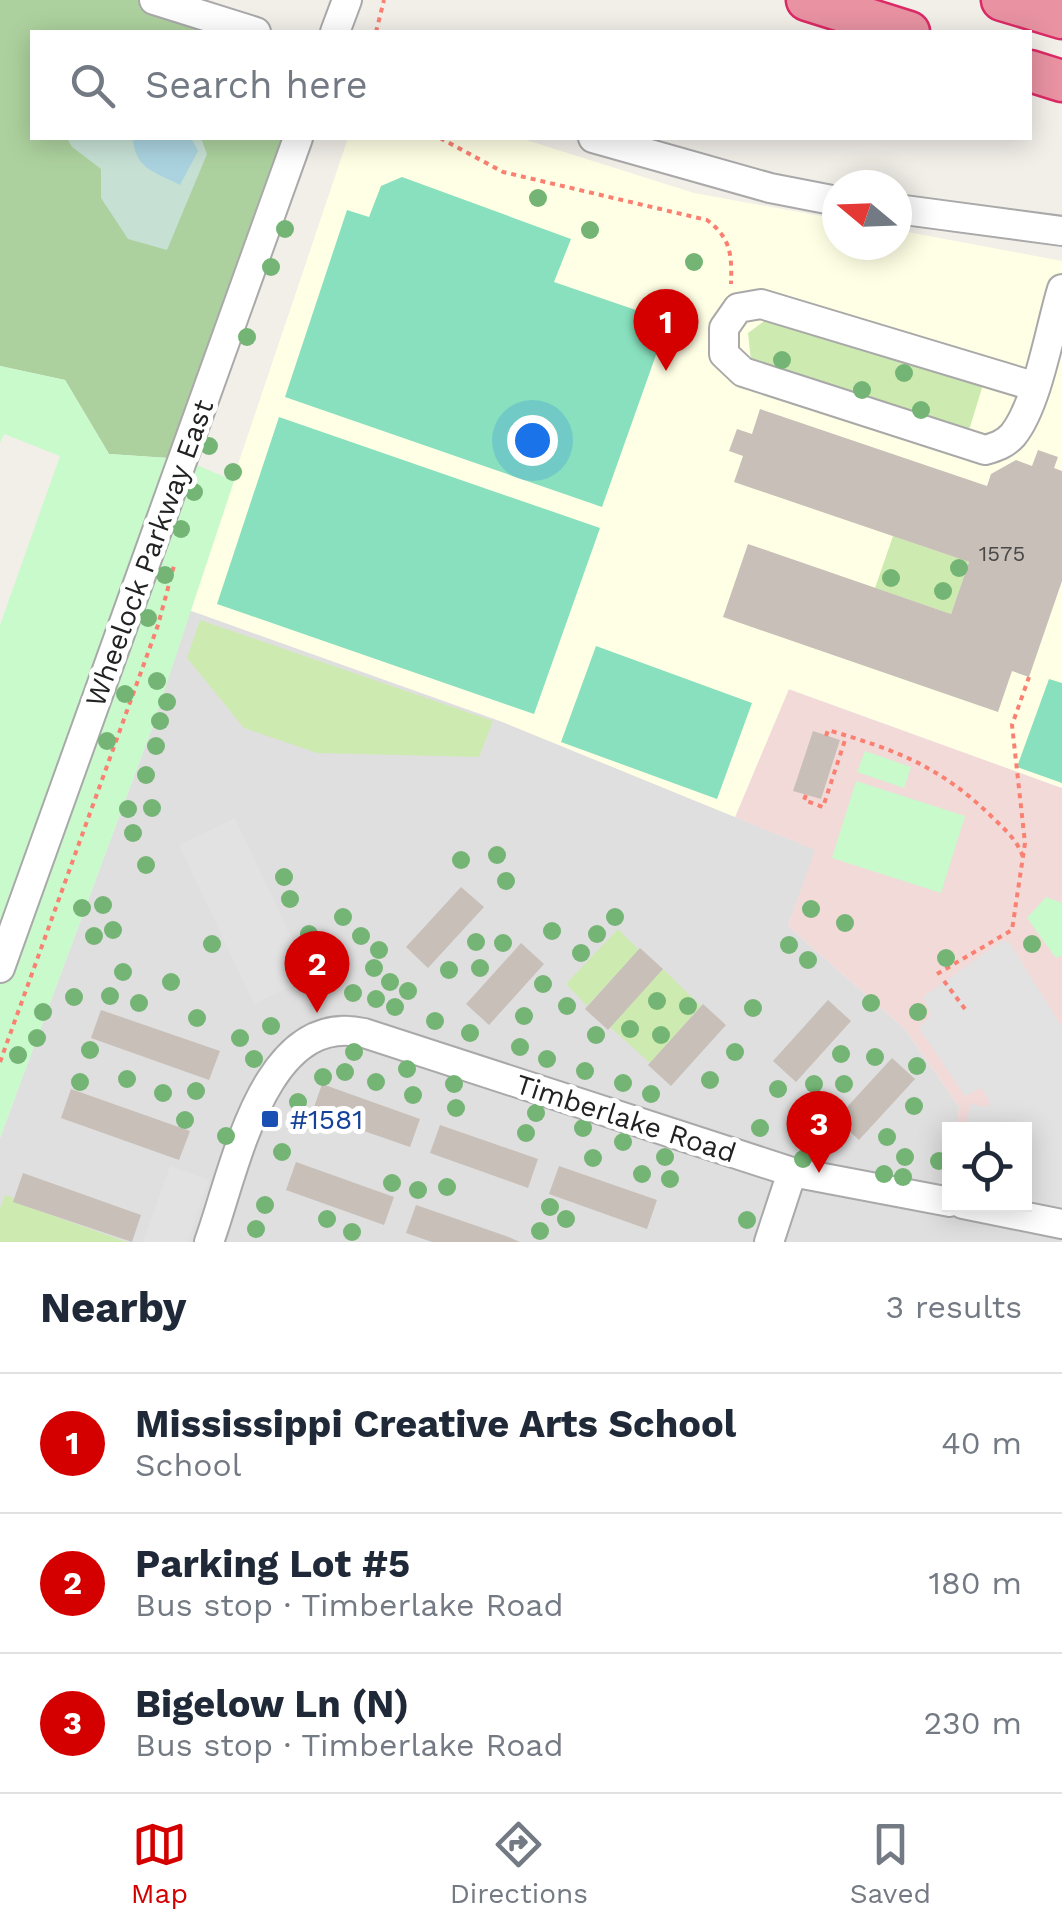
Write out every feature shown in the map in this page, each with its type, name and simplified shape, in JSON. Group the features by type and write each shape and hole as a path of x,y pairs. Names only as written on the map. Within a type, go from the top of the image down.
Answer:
{"highway":[{"path":"807,0 903,30"},
{"path":"1002,0 1062,18"},
{"path":"1032,72 1062,82"}],"street":[{"path":"154,0 250,30"},
{"path":"336,30 347,0"},
{"name":"Wheelock Parkway East","path":"0,968 297,140"},
{"path":"599,140 770,188 822,198"},
{"path":"912,212 1062,231"},
{"path":"1033,386 760,304 738,308 724,328 726,358 743,372 985,450 1012,436 1022,420 1033,386 1062,289"},
{"name":"Timberlake Road","path":"209,1242 271,1074 307,1040 330,1030 364,1033 792,1172 942,1200"},
{"path":"769,1242 792,1172"},
{"path":"1003,1212 1062,1224"}],"path":[{"path":"376,30 384,0"},
{"path":"444,140 503,172 707,220 720,229 730,247 731,282 738,308"},
{"path":"0,1062 158,625 175,559"},
{"path":"937,974 1012,930 1024,862 1012,724 1029,677"},
{"path":"826,736 828,730 911,756 946,777 1009,834 1024,862"},
{"path":"806,794 804,800 823,807 846,736"},
{"path":"944,980 964,1009"}],"shaded area":[{"path":"68,140 202,140 207,154 167,250 128,239 101,198 101,169"},
{"path":"347,140 526,140 694,193 822,216 822,260 912,260 912,233 1062,261 1062,788 789,689 735,817 500,721 189,610"},
{"path":"189,610 500,721 816,850 788,926 905,1029 959,1107 958,1122 942,1122 942,1212 1032,1212 1032,1203 1062,1202 1062,1242 0,1242 0,1138 152,728"},
{"path":"788,689 1062,788 1062,1202 1032,1145 1032,1122 958,1122 959,1107 905,1029 788,926 815,850 735,817"},
{"path":"235,818 310,977 254,1004 179,845"},
{"path":"1002,941 1009,942 1062,1027 1062,1224 1032,1208 1032,1122 967,1122 970,1104 987,1107 990,1102 981,1088 965,1096 919,1028 931,1015 923,997"},
{"path":"170,1166 209,1180 187,1242 143,1242"}],"green space":[{"path":"0,0 154,0 250,30 30,30 30,140 297,140 183,459 109,454 65,380 0,366"},
{"path":"402,177 571,239 554,282 668,321 602,507 285,397 347,210 369,217 381,186"},
{"path":"770,317 978,383 982,388 970,427 962,432 751,361 748,333"},
{"path":"0,366 65,380 109,454 183,459 234,481 152,728 0,1138 0,625 60,456 4,434 0,443"},
{"path":"279,417 600,528 534,714 217,604"},
{"path":"893,536 969,562 951,614 875,588"},
{"path":"200,620 493,721 479,757 317,753 244,728 187,658"},
{"path":"596,646 752,703 717,799 561,742"},
{"path":"1049,679 1062,683 1062,783 1017,767"},
{"path":"865,751 911,767 904,788 857,772"},
{"path":"856,781 965,816 941,893 832,858"},
{"path":"1046,897 1062,903 1062,955 1056,958 1027,918"},
{"path":"618,929 639,950 587,1006 566,984"},
{"path":"663,969 701,1006 650,1063 610,1027"},
{"path":"5,1195 14,1198 14,1202 127,1242 0,1242 0,1208"}],"water":[{"path":"133,140 192,140 198,151 180,185 142,164"}],"building":[{"path":"760,409 987,486 991,474 1016,460 1032,466 1038,450 1058,457 1054,468 1062,471 1062,581 1029,677 1012,671 998,712 723,617 748,544 951,614 969,562 734,482 743,456 729,451 737,429 752,434"},
{"path":"813,731 840,740 821,799 793,791"},
{"path":"461,887 484,907 428,968 406,947"},
{"path":"521,943 544,964 489,1025 466,1004"},
{"path":"640,948 663,969 608,1030 585,1009"},
{"path":"828,1000 851,1021 796,1082 773,1061"},
{"path":"703,1004 726,1025 671,1086 648,1065"},
{"path":"101,1010 220,1051 209,1080 91,1038"},
{"path":"892,1058 915,1079 859,1140 836,1119"},
{"path":"322,1084 420,1119 410,1147 312,1113"},
{"path":"71,1089 190,1131 179,1160 61,1118"},
{"path":"440,1125 538,1159 528,1188 430,1153"},
{"path":"296,1162 394,1197 384,1225 286,1190"},
{"path":"559,1166 657,1200 647,1229 549,1194"},
{"path":"23,1173 141,1215 132,1242 13,1202"},
{"path":"416,1205 520,1242 432,1242 406,1233"}],"place":[{"name":"Mississippi Creative Arts School","path":"666,371"},
{"name":"Parking Lot #5","path":"317,1013"},
{"name":"#1581","path":"270,1119"},
{"name":"Bigelow Ln (N)","path":"819,1173"}]}
